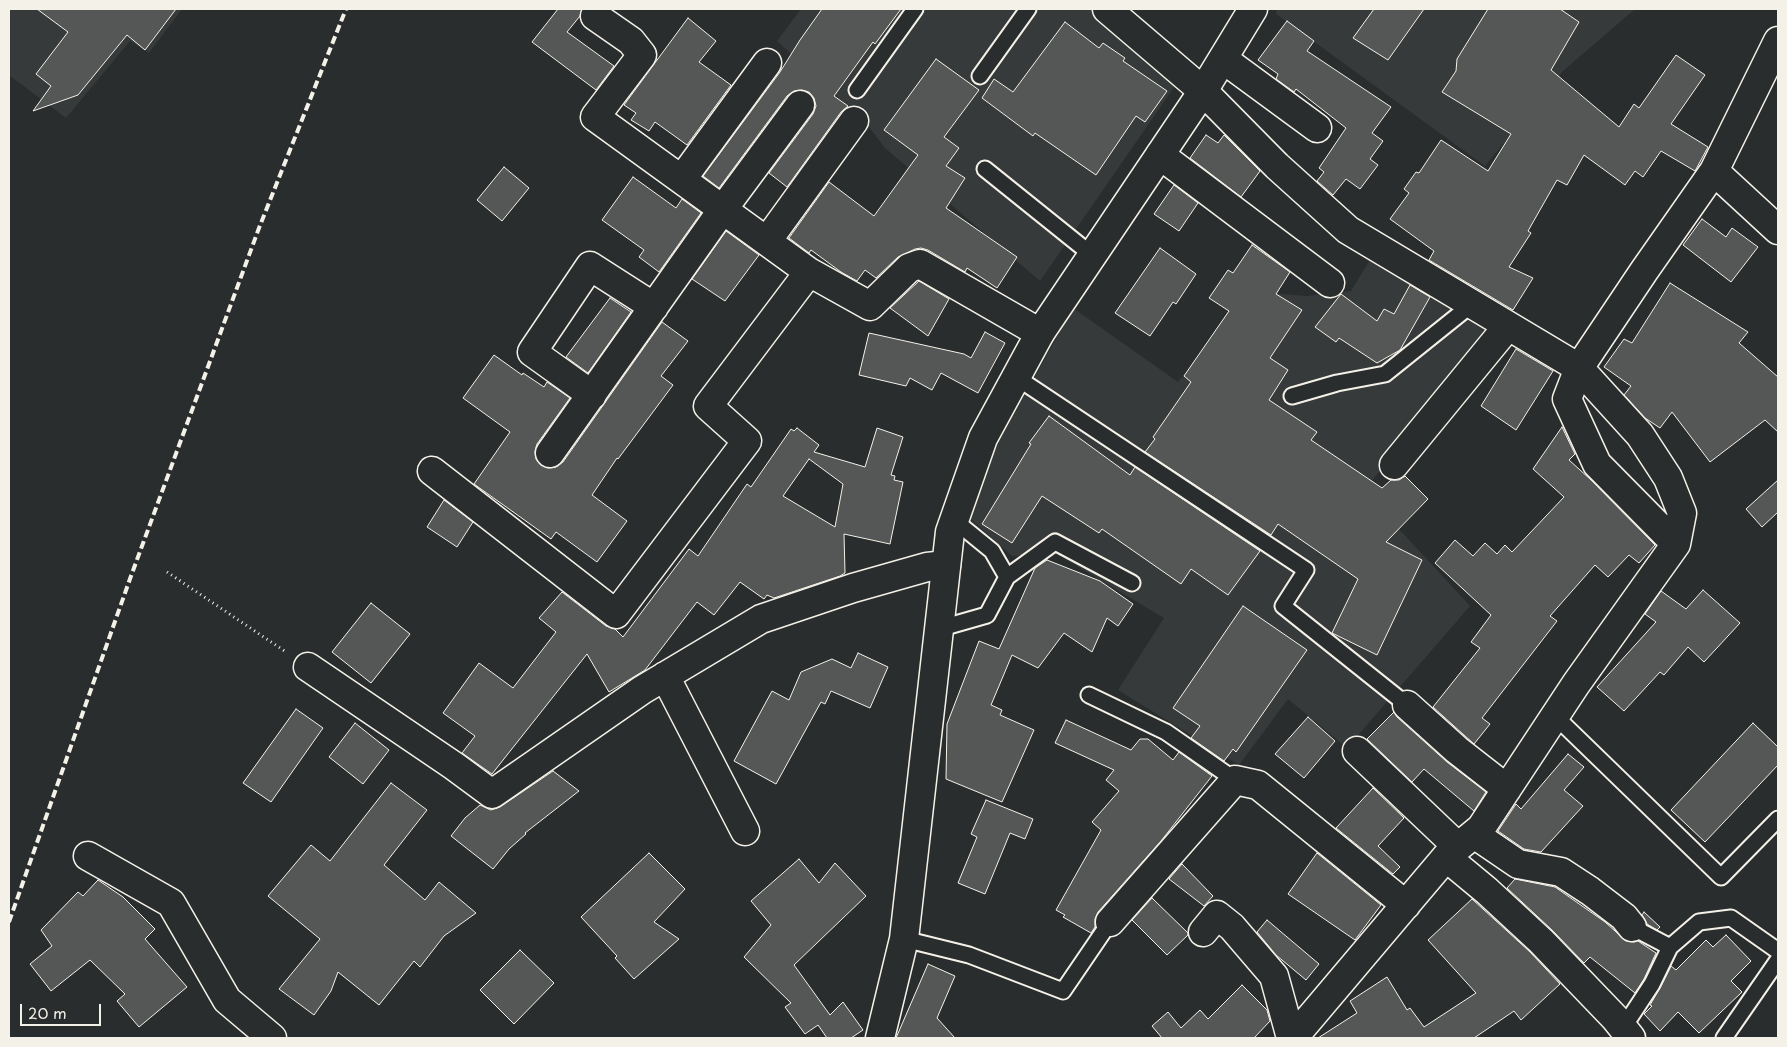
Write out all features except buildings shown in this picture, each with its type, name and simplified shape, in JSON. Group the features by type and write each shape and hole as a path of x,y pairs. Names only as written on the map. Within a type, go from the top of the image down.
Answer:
{"street":[{"path":"1107,9 1204,91 1277,166 1348,230 1579,368 1640,435 1668,478 1682,513 1676,544 1555,716 1481,828 1459,846 1406,904 1292,1038"},
{"path":"880,1038 904,939 950,532 983,438 1040,333 1204,91 1253,9"},
{"path":"595,16 631,41 642,56 595,117 809,272 870,306 909,268 920,264 1040,333"},
{"path":"1676,544 1597,464 1567,399 1579,368 1714,171 1778,42"},
{"path":"1223,59 1317,128"},
{"path":"682,179 767,62"},
{"path":"550,453 723,209 800,105"},
{"path":"767,241 854,121"},
{"path":"1160,155 1330,283"},
{"path":"1714,171 1778,230"},
{"path":"592,395 532,352 590,266 654,307"},
{"path":"432,471 616,614 747,441 708,406 809,272"},
{"path":"1394,465 1508,326"},
{"path":"308,667 492,794 642,690 761,620 853,588 927,567 946,565"},
{"path":"664,676 745,831"},
{"path":"1407,705 1456,750 1507,789"},
{"path":"1357,751 1459,846 1488,890 1541,942 1627,1033"},
{"path":"1110,922 1235,780 1258,785 1406,904"},
{"path":"1459,846 1518,864 1561,872 1624,917 1632,927"},
{"path":"88,856 171,903 226,1000 272,1038"},
{"path":"1203,932 1217,915 1232,927 1274,976 1292,1038"}],"lane":[{"path":"857,90 914,9"},
{"path":"980,76 1028,9"},
{"path":"985,169 1092,255"},
{"path":"1292,396 1337,382 1385,374 1472,305"},
{"path":"1016,377 1306,570 1283,606 1407,705"},
{"path":"954,520 992,551 1007,577"},
{"path":"938,629 987,615 1007,577 1055,542 1132,583"},
{"path":"1089,695 1166,732 1235,780"},
{"path":"1555,716 1721,877 1778,819"},
{"path":"1627,1033 1670,947 1699,922 1732,918 1778,951"},
{"path":"904,939 969,955 1063,991 1110,922"},
{"path":"1632,927 1670,947"},
{"path":"1724,1038 1778,960"}],"path":[{"path":"166,572 308,667"}],"shaded area":[{"path":"9,9 182,9 149,53 130,41 66,118 9,75"},
{"path":"801,9 1093,9 1177,83 1040,281 885,148 866,123 777,41"},
{"path":"1277,9 1635,9 1563,71 1485,166 1276,14"},
{"path":"1373,255 1492,328 1364,491 1470,606 1347,748 1288,699 1239,765 1118,690 1164,618 1055,553 1012,556 966,515 1000,439 1073,308 1178,382 1255,292 1307,296 1351,291"}],"railway":[{"path":"9,922 131,576 259,228 346,9"}]}
